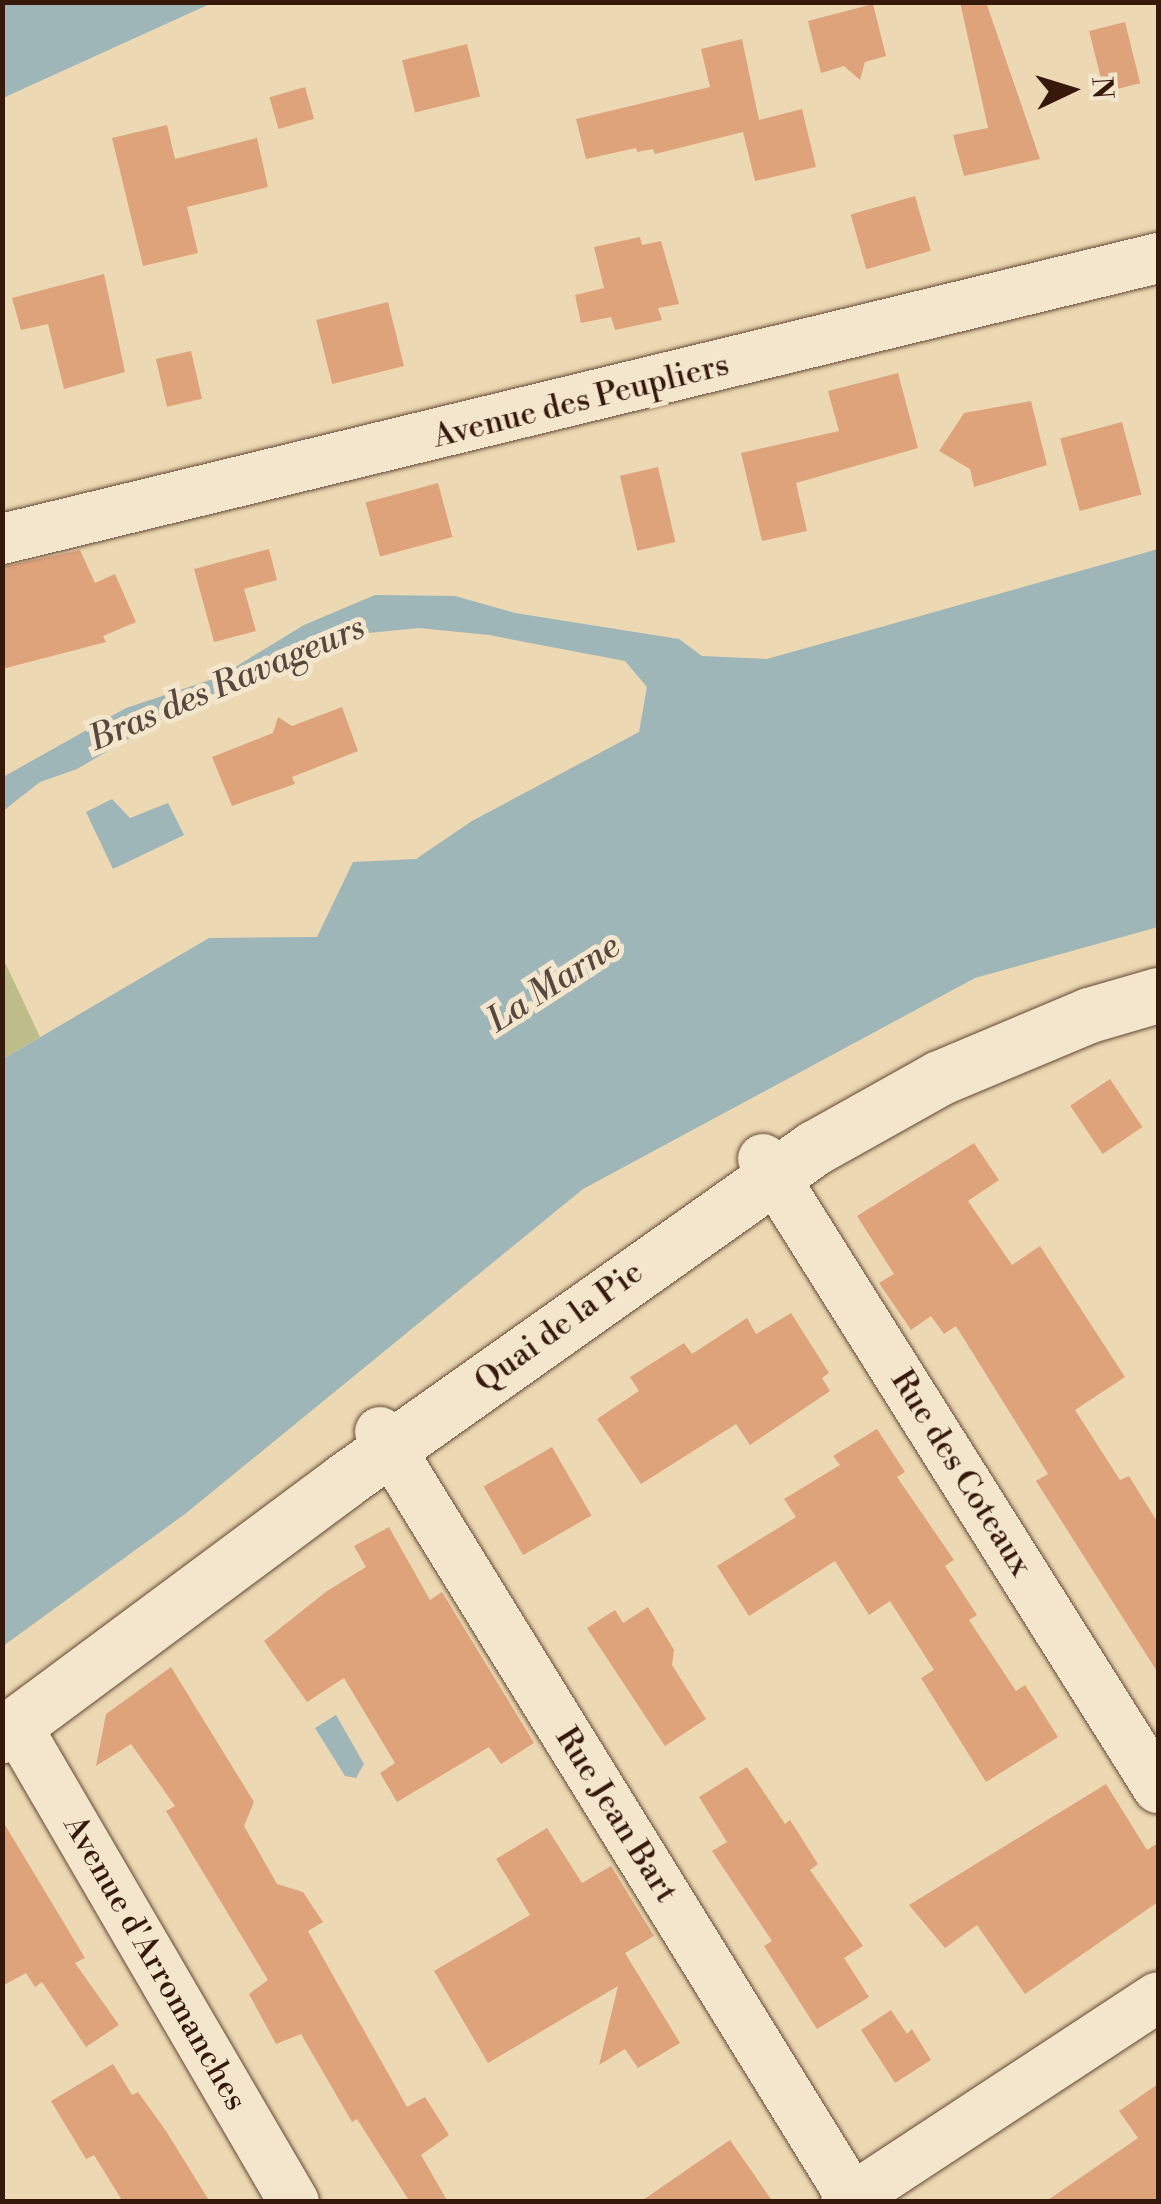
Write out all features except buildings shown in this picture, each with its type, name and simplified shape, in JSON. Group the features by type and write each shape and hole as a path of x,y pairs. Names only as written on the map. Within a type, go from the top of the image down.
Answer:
{"street":[{"name":"Avenue des Peupliers","path":"2,540 1158,258"},
{"name":"Quai de la Pie","path":"10,1730 385,1441 768,1167 939,1078 1089,1015 1158,994"},
{"name":"Rue des Coteaux","path":"768,1167 1158,1788"},
{"name":"Rue Jean Bart","path":"385,1441 849,2200"},
{"name":"Avenue d'Arromanches","path":"10,1730 294,2202"},
{"path":"849,2200 1158,1997"}],"shaded area":[{"path":"2,956 40,1037 3,1059 2,1059"}],"water":[{"path":"3,2 212,2 212,3 3,98"},
{"path":"1158,549 1158,927 975,978 583,1189 185,1514 3,1646 3,1059 209,938 317,937 353,862 416,859 472,821 639,732 647,687 625,661 489,635 419,628 348,635 161,720 77,769 40,782 3,811 3,777 126,708 219,677 304,625 375,595 455,596 515,613 679,639 702,656 767,659"},
{"path":"112,799 130,818 168,803 184,835 113,869 86,812"},
{"path":"336,1715 364,1764 356,1778 345,1776 315,1728"}],"water label":[{"name":"Bras des Ravageurs","path":"227,684"},
{"name":"La Marne","path":"554,984"}]}
